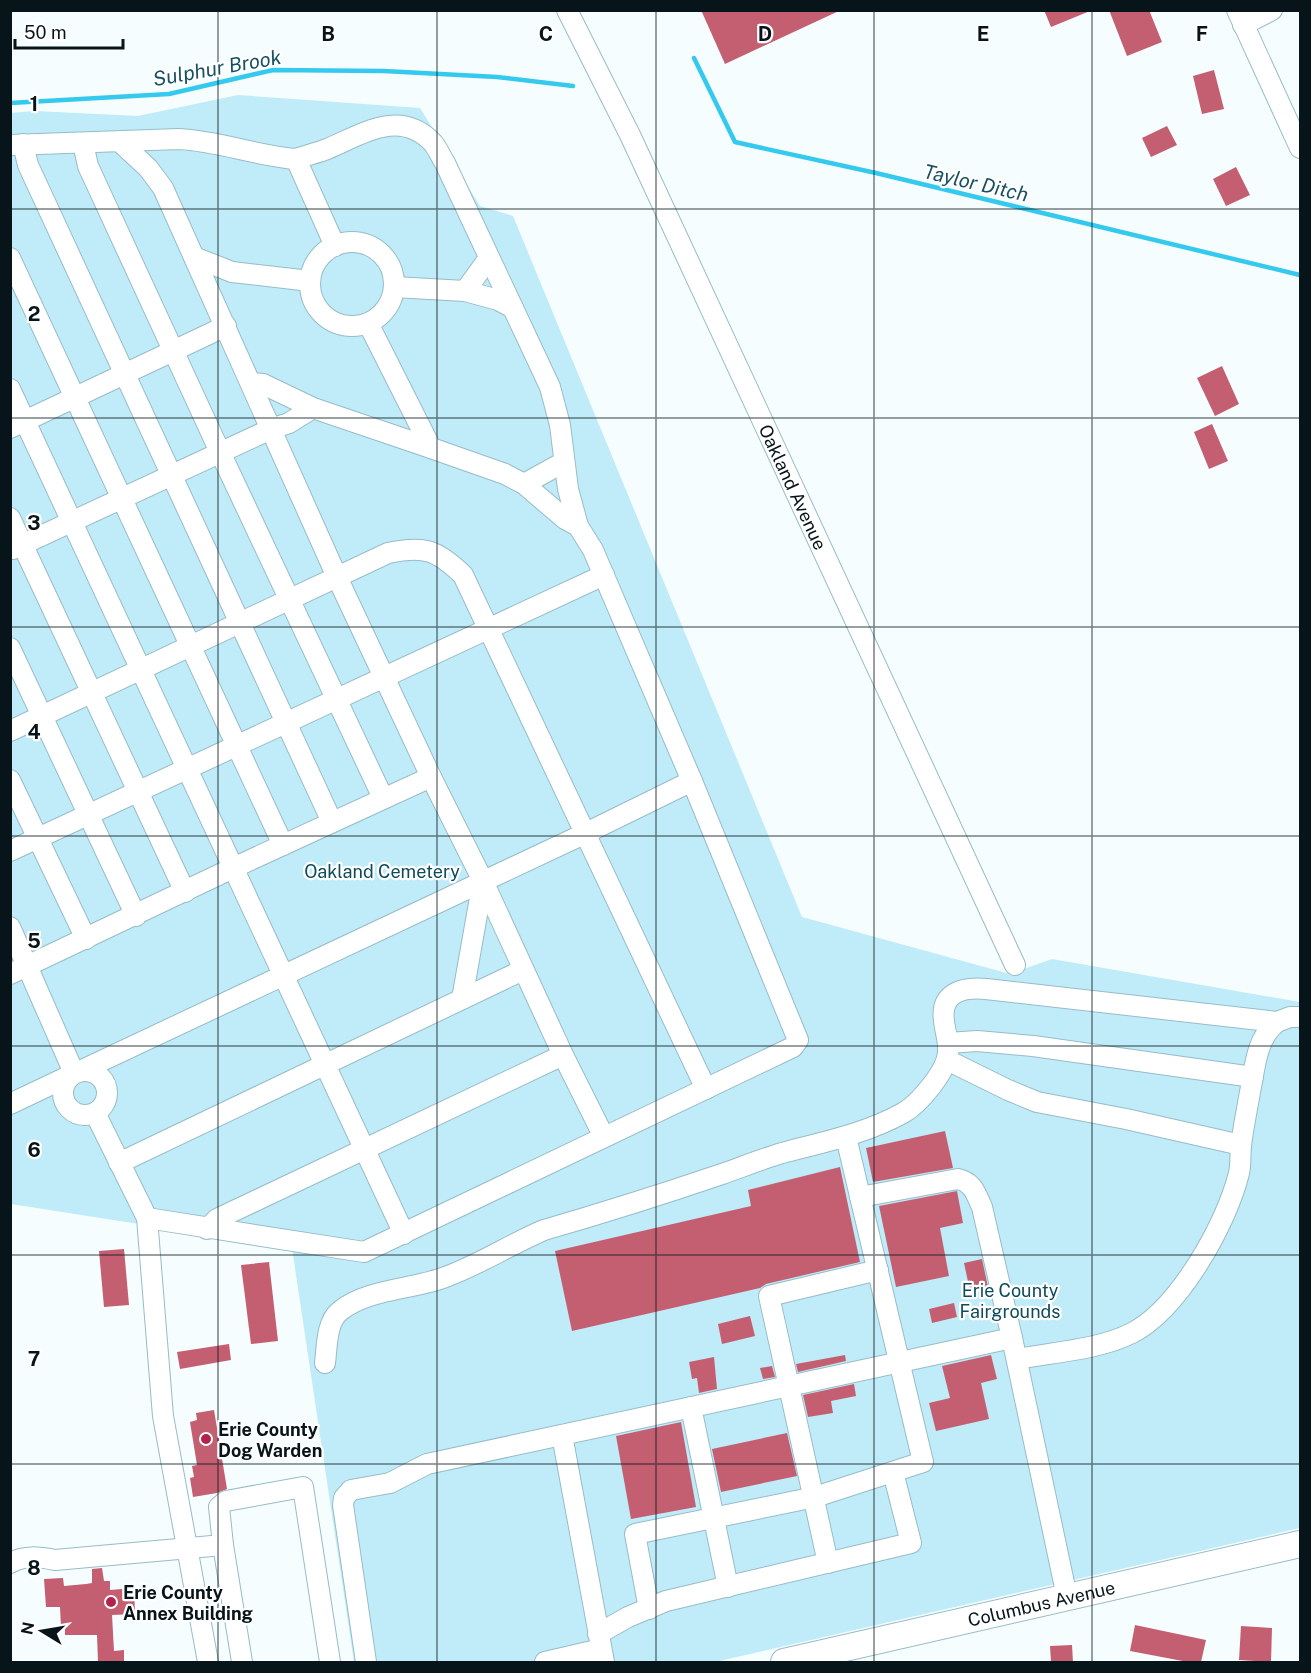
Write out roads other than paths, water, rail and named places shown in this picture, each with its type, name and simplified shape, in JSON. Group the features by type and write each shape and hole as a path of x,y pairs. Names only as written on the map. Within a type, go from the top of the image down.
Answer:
{"main road":[{"name":"Columbus Avenue","path":"784,1662 1300,1544"}],"street":[{"name":"Oakland Avenue","path":"567,10 635,146 1015,965"},
{"path":"1272,10 1240,18 1300,148"},
{"path":"147,1218 364,1252 793,1047 798,1040 692,781 593,550 579,525 568,489 560,425 550,387 445,163 433,144 418,131 404,126 387,125 368,130 296,159 274,157 203,140 17,145 332,822"},
{"path":"120,142 148,168 163,188 430,777 483,881 563,1055 604,1137"},
{"path":"83,143 88,166 289,601 383,798"},
{"path":"296,159 335,246"},
{"path":"348,242 363,243 375,249 385,259 392,271 394,287 392,298 376,320 350,327 336,324 325,317 315,306 310,293 310,281 314,265 323,254 335,246 348,242"},
{"path":"194,257 232,272 310,281"},
{"path":"10,258 283,845"},
{"path":"465,291 489,258"},
{"path":"211,294 232,272"},
{"path":"394,287 465,291 498,300 513,308"},
{"path":"368,323 431,448"},
{"path":"18,425 226,326"},
{"path":"251,383 263,384 313,408 505,474 524,484 565,519 579,525"},
{"path":"10,389 18,425 72,521 404,1234"},
{"path":"17,547 271,429 289,423 313,408"},
{"path":"524,484 564,462"},
{"path":"10,518 17,547 92,693 185,891"},
{"path":"10,731 388,553 408,548 429,550 448,561 463,575 706,1089"},
{"path":"10,851 604,575"},
{"path":"10,648 136,916"},
{"path":"19,970 430,777"},
{"path":"10,780 86,939"},
{"path":"10,1104 692,781"},
{"path":"462,999 483,881"},
{"path":"10,927 19,970 75,1073"},
{"path":"119,1163 523,970"},
{"path":"325,1364 334,1318 343,1309 375,1294 420,1286 494,1256 544,1230 781,1153 846,1137 905,1113 916,1104 940,1072 947,1051 943,1017 945,1004 954,993 970,989 1277,1022"},
{"path":"1017,1359 1116,1340 1139,1329 1158,1315 1190,1274 1223,1216 1239,1171 1241,1145 1253,1077 1265,1035 1277,1022 1290,1017 1300,1017"},
{"path":"947,1051 977,1041 1033,1046 1253,1077"},
{"path":"947,1051 1008,1090 1037,1102 1241,1145"},
{"path":"207,1229 217,1219 563,1055"},
{"path":"93,1072 105,1082 107,1096 101,1109 95,1113 89,1115 75,1113 65,1103 63,1088 66,1081 75,1073 93,1072"},
{"path":"95,1113 147,1218 163,1416 208,1662"},
{"path":"649,1609 635,1534 815,1497 923,1462 846,1137"},
{"path":"860,1197 945,1180 958,1179 970,1184 982,1208 1017,1359 1067,1598"},
{"path":"828,1563 769,1296 878,1270"},
{"path":"366,1662 343,1505 351,1490 390,1483 427,1464 1012,1338"},
{"path":"691,1407 728,1587"},
{"path":"562,1435 601,1648"},
{"path":"545,1662 601,1648 628,1617 666,1601 911,1544 893,1472"},
{"path":"242,1662 219,1507 226,1501 303,1487 330,1662"},
{"path":"10,1563 20,1557 55,1560 223,1545"},
{"path":"197,1594 230,1590"},
{"path":"204,1638 237,1632"}],"waterway":[{"name":"Taylor Ditch","path":"694,58 735,142 876,173 1300,275"},
{"name":"Sulphur Brook","path":"10,103 169,94 273,70 384,71 497,77 573,86"}],"place":[{"name":"Erie County Dog Warden","path":"206,1439"},
{"name":"Erie County Annex Building","path":"111,1602"}],"park label":[{"name":"Oakland Cemetery","path":"382,871"},
{"name":"Erie County Fairgrounds","path":"1010,1300"}]}
